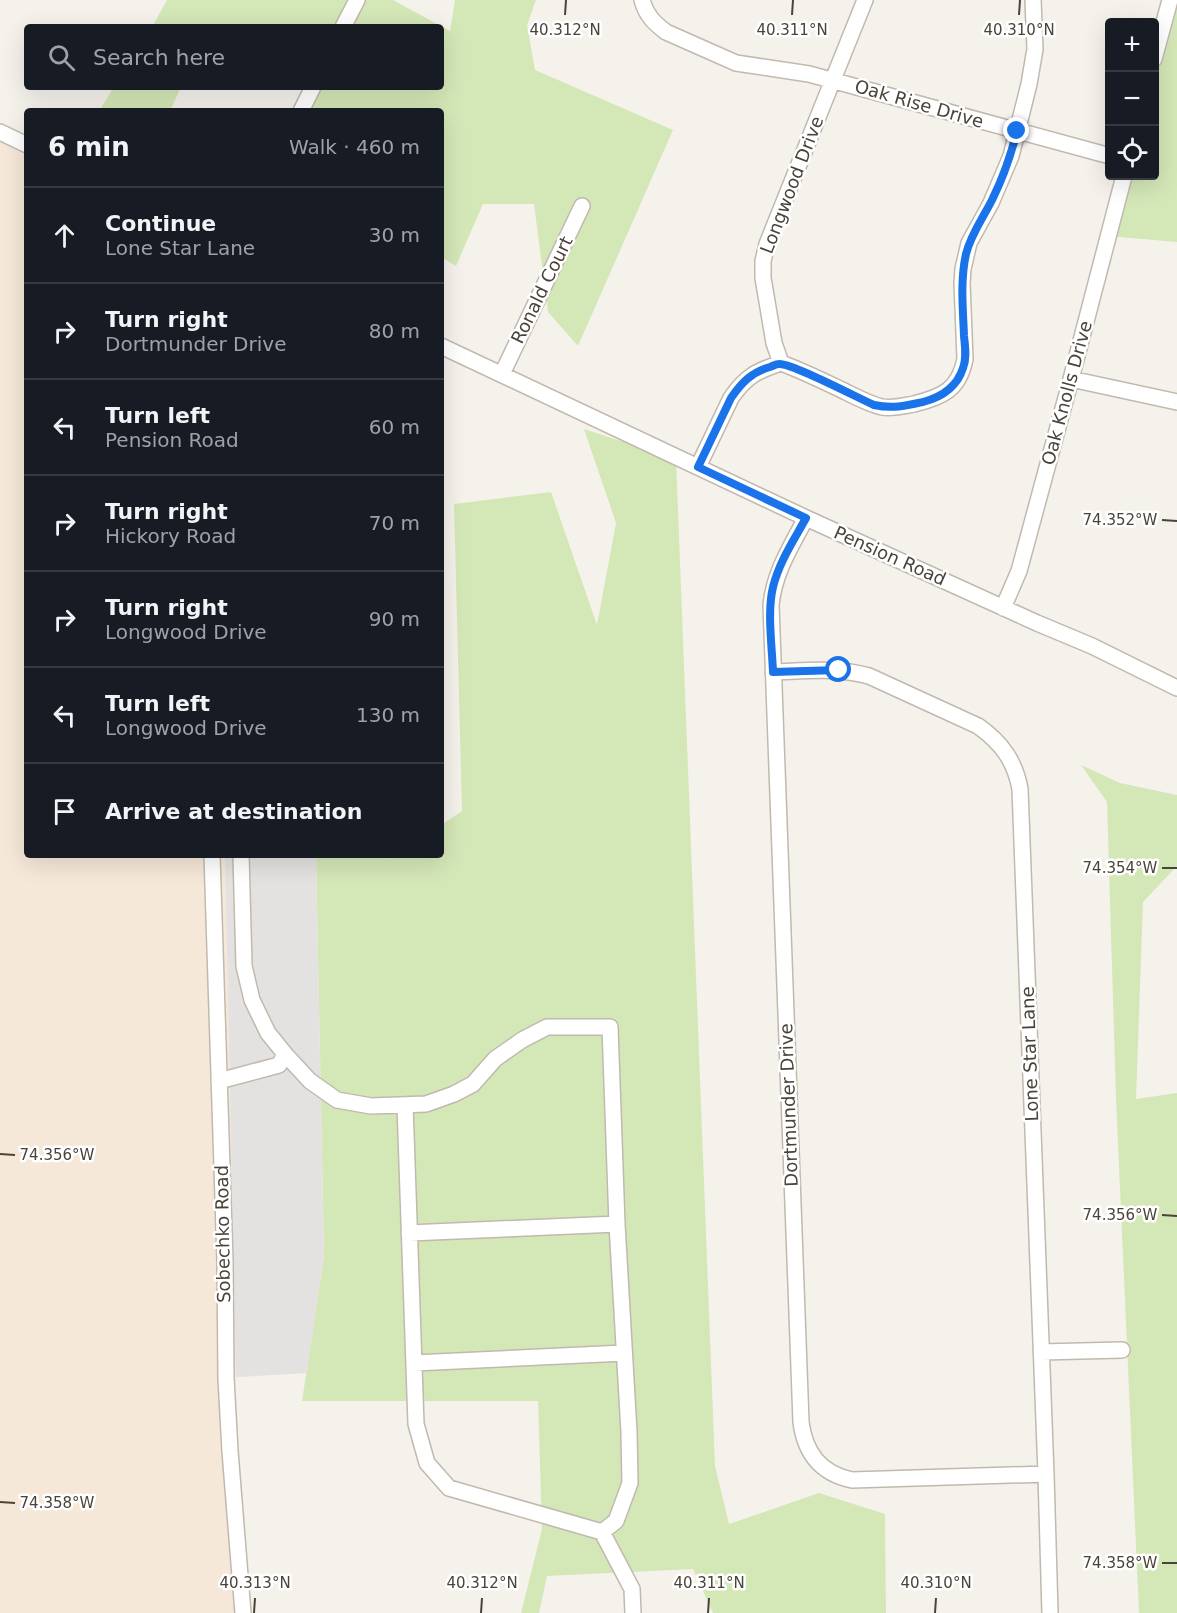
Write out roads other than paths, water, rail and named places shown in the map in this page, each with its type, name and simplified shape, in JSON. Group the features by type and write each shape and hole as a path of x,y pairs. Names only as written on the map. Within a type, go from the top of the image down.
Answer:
{"street":[{"path":"345,24 357,0"},
{"path":"642,0 650,18 656,25 666,32 727,60 748,66 809,74 832,80"},
{"name":"Longwood Drive","path":"781,363 774,343 763,278 766,244 864,0"},
{"path":"698,467 731,398 748,377 758,370 781,363 885,408 895,408 943,395 958,380 965,359 962,283 966,255 974,232 991,203 1011,156 1029,84 1035,49 1033,0"},
{"path":"1159,43 1170,0"},
{"name":"Oak Rise Drive","path":"832,80 1105,155"},
{"path":"302,108 311,90"},
{"path":"0,132 24,144"},
{"name":"Oak Knolls Drive","path":"1003,608 1019,571 1123,180"},
{"name":"Ronald Court","path":"502,374 582,206"},
{"name":"Pension Road","path":"444,347 806,518 1092,646 1177,688"},
{"path":"1071,379 1177,402"},
{"name":"Dortmunder Drive","path":"806,518 776,577 771,605 803,1437 813,1456 823,1467 836,1475 852,1480 1046,1474"},
{"name":"Lone Star Lane","path":"773,672 839,670 869,676 990,734 1006,751 1018,777 1050,1613"},
{"name":"Sobechko Road","path":"212,858 227,1388 243,1613"},
{"path":"241,858 244,966 252,1000 268,1033 285,1054 310,1081 337,1101 371,1106 426,1104 473,1084 495,1059 522,1040 547,1027 610,1027 630,1483 616,1521 602,1532"},
{"path":"219,1082 279,1065 285,1054"},
{"path":"405,1105 416,1424 427,1463 449,1488 602,1532 633,1589 633,1613"},
{"path":"409,1233 617,1224"},
{"path":"1041,1352 1122,1350"},
{"path":"414,1363 624,1353"}]}
